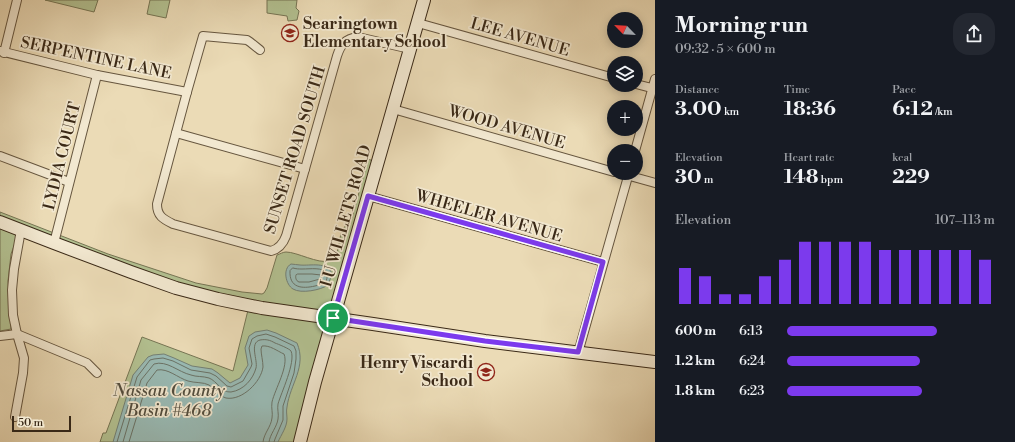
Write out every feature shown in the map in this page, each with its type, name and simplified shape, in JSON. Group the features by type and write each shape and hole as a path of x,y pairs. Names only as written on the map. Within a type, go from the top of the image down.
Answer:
{"main road":[{"name":"I U WILLETS ROAD","path":"300,442 315,382 424,0"},
{"path":"0,222 131,272 196,294 262,308 485,341 655,362"}],"street":[{"path":"2,52 17,0"},
{"name":"LEE AVENUE","path":"418,23 607,76"},
{"path":"260,50 246,40 203,36 176,133 305,169"},
{"name":"SUNSET ROAD SOUTH","path":"176,133 157,204 159,215 173,224 264,250 271,251 278,249 286,236 338,52 341,46 345,41 351,38 358,38 410,49"},
{"name":"SERPENTINE LANE","path":"2,52 97,75 187,92"},
{"name":"LYDIA COURT","path":"54,243 97,75"},
{"path":"637,144 654,89 655,79"},
{"path":"643,86 654,89"},
{"name":"WOOD AVENUE","path":"393,109 607,170"},
{"path":"0,156 69,182"},
{"path":"643,179 655,183"},
{"path":"578,352 626,180"},
{"name":"WHEELER AVENUE","path":"368,196 603,262"},
{"path":"15,417 24,373 24,358 13,315 12,290 21,230"},
{"path":"0,336 17,334 87,363 97,374"}],"green space":[{"path":"45,0 98,0 94,12"},
{"path":"150,0 170,0 166,18 147,14"},
{"path":"267,0 297,0 296,8 299,11 297,20 288,21 287,16 267,13"},
{"path":"368,159 376,162 298,442 100,442 103,433 106,433 142,337 233,371 249,306 20,230 11,254 8,281 11,329 0,331 0,212 108,254 196,283 242,292 262,294 267,288 277,255 285,252 319,261 329,261 333,259 337,252 342,231 352,218"}],"water":[{"path":"291,264 318,265 327,267 332,274 328,285 311,291 293,289 288,284 286,277 288,266"},
{"name":"Nassau County Basin #468","path":"267,330 297,343 300,352 299,368 287,408 287,422 278,442 113,442 133,375 148,357 164,354 192,366 212,369 230,383 240,378 248,365 245,348 249,336 255,332"}],"place":[{"name":"Searingtown Elementary School","path":"290,33"},
{"name":"Henry Viscardi School","path":"486,372"}],"route":[{"path":"368,196 603,262 578,352 485,341 333,318 368,196"}]}
